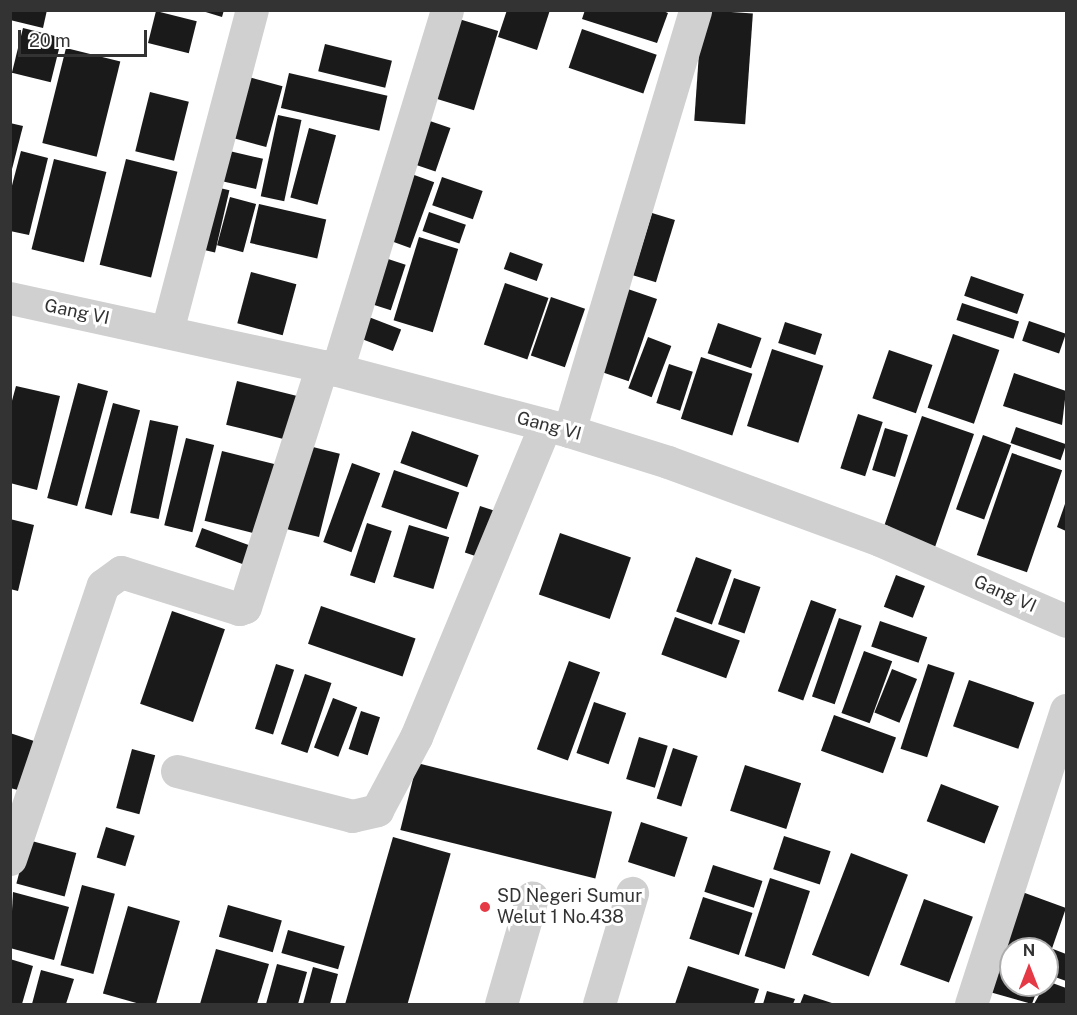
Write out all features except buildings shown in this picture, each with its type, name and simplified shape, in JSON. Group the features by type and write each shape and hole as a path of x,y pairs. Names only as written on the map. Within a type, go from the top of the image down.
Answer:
{"street":[{"path":"167,331 252,10"},
{"path":"10,859 103,585 121,572 239,609 245,607 329,368 447,10"},
{"path":"177,771 352,816 377,810 416,737 557,428 695,10"},
{"name":"Gang VI","path":"10,298 329,368 557,428 668,462 880,540 1066,621"},
{"path":"971,1005 1066,710"},
{"path":"599,1005 632,893"},
{"path":"501,1005 532,897"}],"place":[{"name":"SD Negeri Sumur Welut 1 No.438","path":"485,907"}]}
